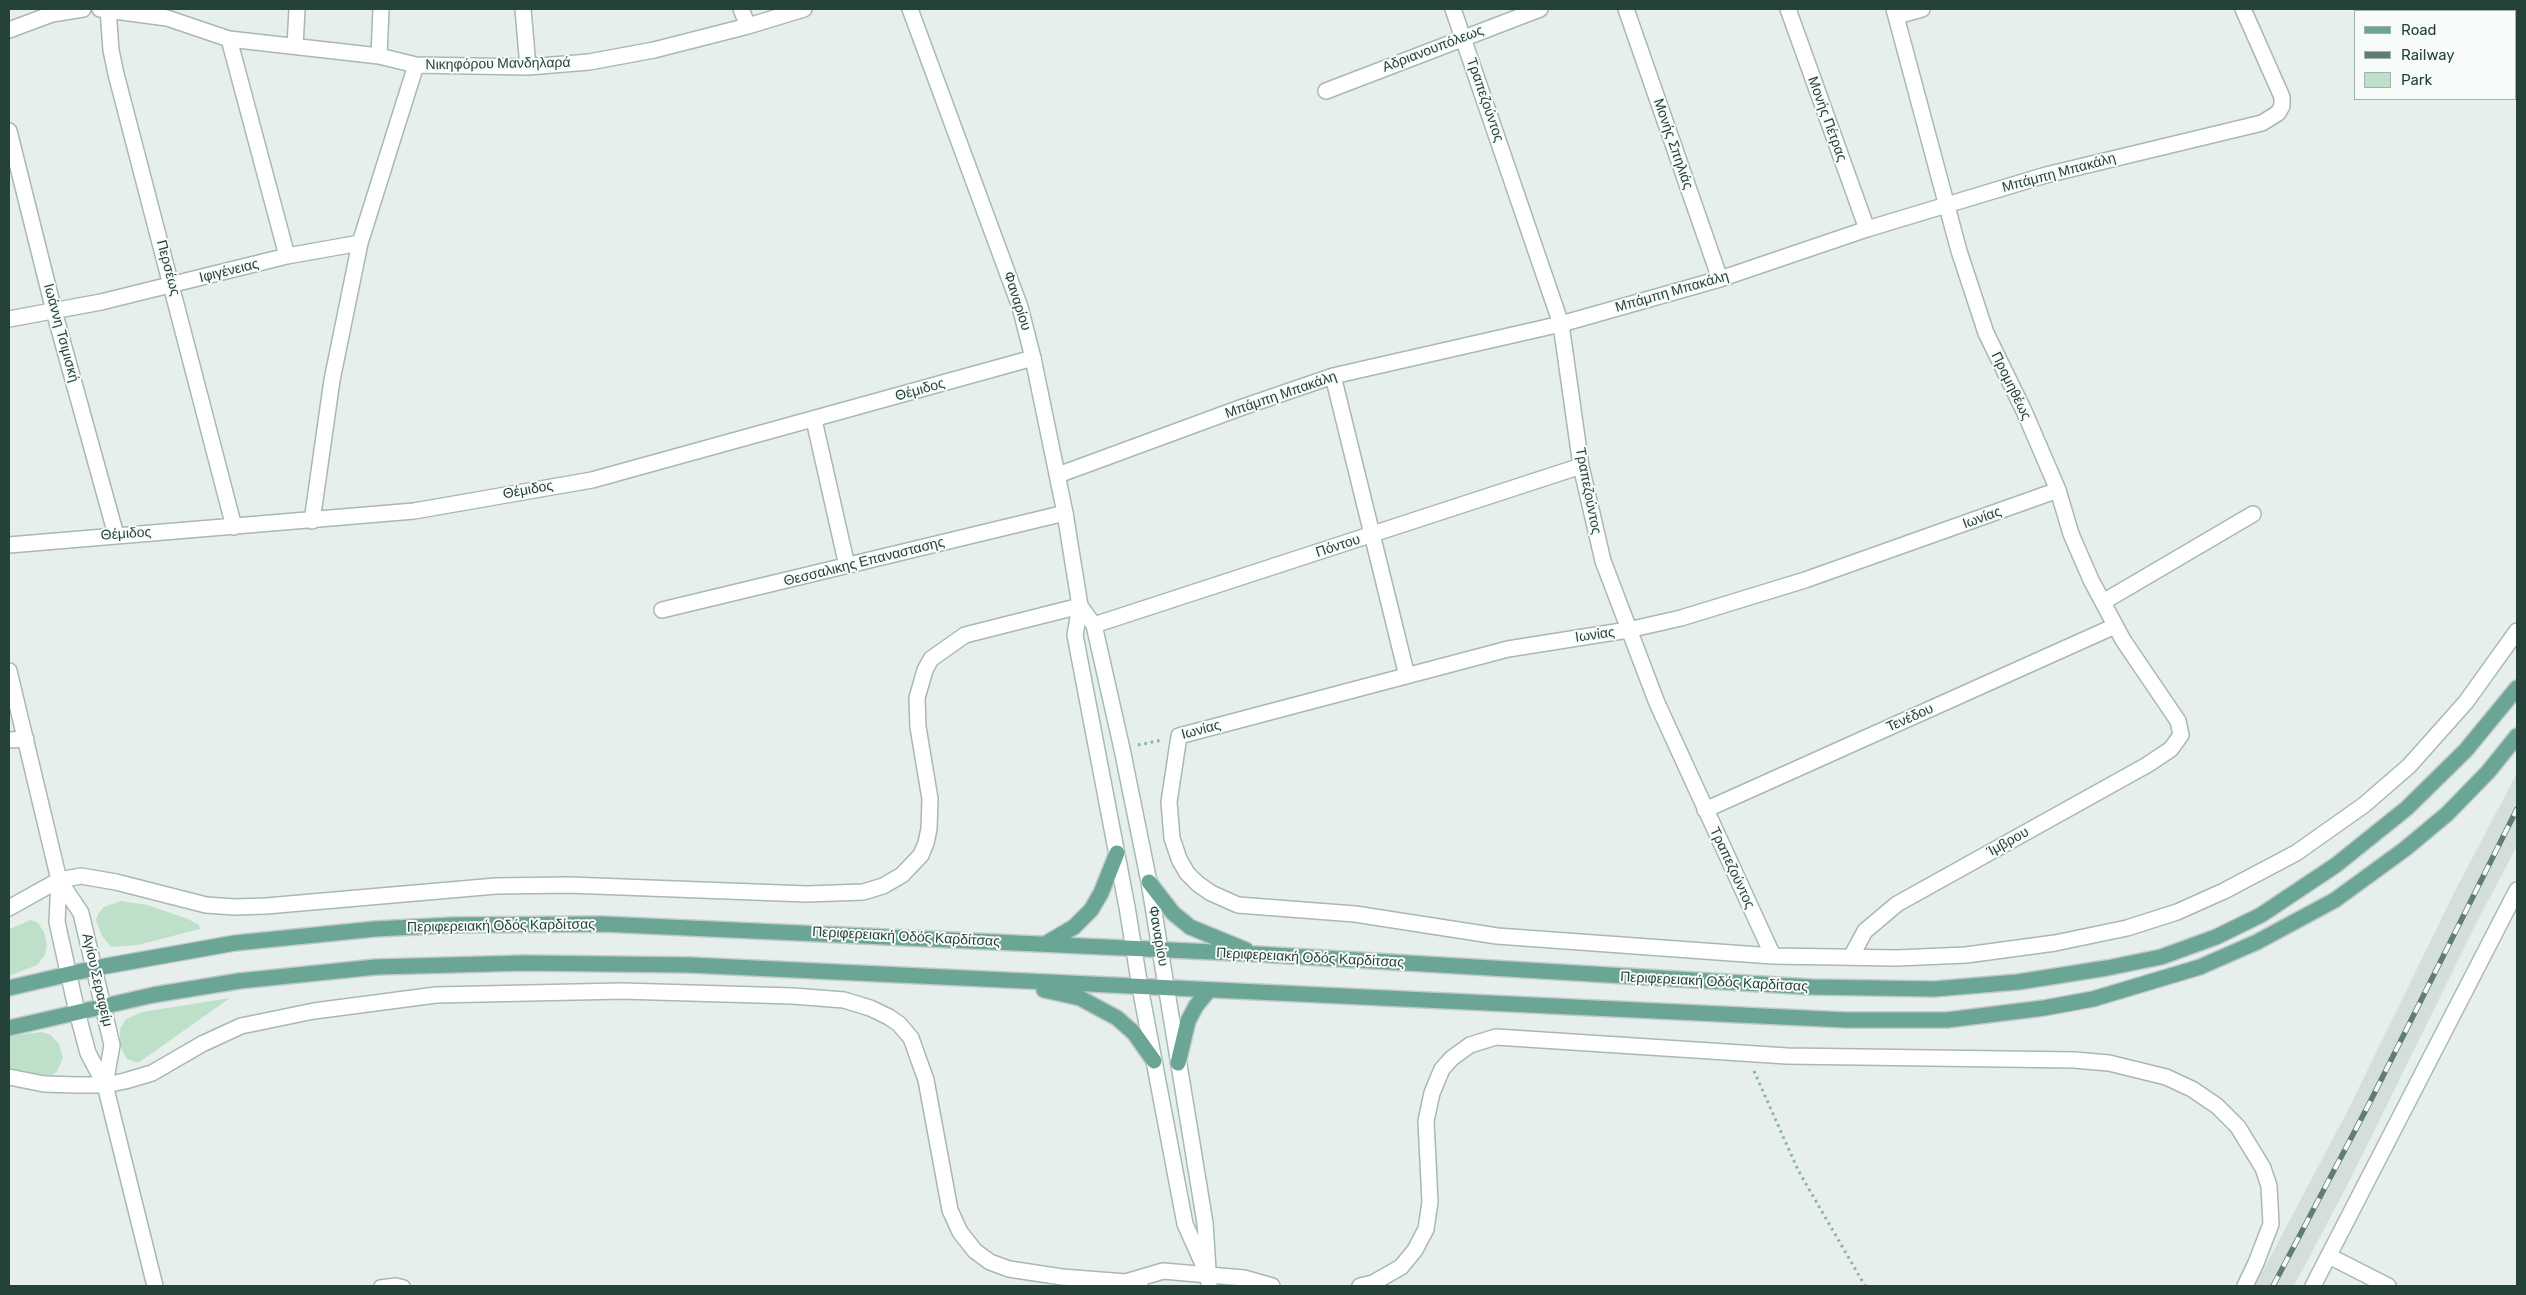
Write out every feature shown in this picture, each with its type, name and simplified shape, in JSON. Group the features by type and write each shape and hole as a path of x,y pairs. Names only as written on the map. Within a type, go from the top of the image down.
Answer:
{"main road":[{"name":"Περιφερειακή Οδός Καρδίτσας","path":"9,988 95,968 235,943 375,929 453,925 602,924 1256,954 1876,990 1934,989 2018,982 2135,963 2188,948 2240,926 2283,902 2336,865 2392,821 2444,773 2487,726 2517,688"},
{"path":"9,1028 103,1006 239,981 376,967 452,964 622,963 1846,1020 1947,1020 2044,1008 2093,999 2200,967 2257,942 2335,900 2404,850 2447,814 2488,772 2517,736"},
{"path":"1045,944 1074,927 1091,910 1101,893 1117,853"},
{"path":"1149,882 1172,913 1190,927 1256,954"},
{"path":"1019,981 1043,990 1080,998 1117,1018 1134,1033 1154,1061"},
{"path":"1178,1064 1188,1022 1196,1006 1209,990"}],"street":[{"path":"9,30 52,14 83,9"},
{"name":"Νικηφόρου Μανδηλαρά","path":"100,9 166,14 229,39 379,56 416,65 528,67 589,62 654,50 748,26 804,9"},
{"name":"Περσέως","path":"108,9 111,50 116,74 173,285 234,527"},
{"path":"295,46 297,9"},
{"path":"379,56 382,9"},
{"path":"523,9 528,67"},
{"path":"741,9 748,26"},
{"name":"Φαναρίου","path":"910,9 1020,307 1033,358 1058,475 1080,606 1075,635 1117,853 1154,1061 1185,1224 1208,1280"},
{"name":"Τραπεζούντος","path":"1453,9 1561,324 1581,466 1603,561 1657,703 1773,956"},
{"name":"Αδριανουπόλεως","path":"1326,91 1540,9"},
{"name":"Μονής Σπηλιάς","path":"1626,9 1720,279"},
{"name":"Μονής Πέτρας","path":"1788,9 1867,229"},
{"path":"1895,13 1922,9"},
{"name":"Μπάμπη Μπακάλη","path":"1058,475 1333,376 1561,324 1720,279 1867,229 2046,175 2262,123 2272,118 2282,106 2282,97 2243,9"},
{"name":"Προμηθέως","path":"1895,13 1946,204 1986,333 2024,411 2058,490 2071,534 2103,602 2115,626 2178,721 2181,729 2179,740"},
{"path":"229,39 287,256"},
{"path":"312,521 332,380 360,242 416,65"},
{"name":"Ιωάννη Τσιμισκή","path":"9,131 54,311 116,535"},
{"name":"Ιφιγένειας","path":"9,319 173,285 287,256 360,242"},
{"name":"Θέμιδος","path":"9,545 414,511 592,480 1033,358"},
{"path":"1333,376 1407,676"},
{"path":"814,420 847,566"},
{"name":"Πόντου","path":"1094,625 1581,466"},
{"name":"Ιωνίας","path":"1179,736 1508,649 1628,630 1681,618 1769,592 2058,490"},
{"name":"Θεσσαλικης Επαναστασης","path":"662,610 1065,513"},
{"path":"2103,602 2252,514"},
{"path":"9,908 59,880 81,876 206,905 235,906 506,886 569,885 807,894 863,892 883,886 902,875 921,855 926,843 929,829 930,800 918,727 917,698 925,670 932,659 941,650 966,635 1080,606"},
{"name":"Φαναρίου","path":"1080,606 1094,625 1149,882 1168,988 1178,1064 1205,1223 1208,1280"},
{"name":"Τενέδου","path":"1705,810 2115,626"},
{"path":"1179,736 1169,802 1172,838 1187,873 1198,884 1223,899 1250,907 1355,914 1497,936 1773,956 1929,958 2055,943 2103,934 2154,920 2224,891 2296,853 2364,805 2408,766 2466,702 2517,631"},
{"name":"Αγίου Σεραφείμ","path":"9,671 59,880 57,922 77,1012 88,1053 104,1085 155,1286"},
{"path":"9,740 26,739"},
{"name":"Ίμβρου","path":"1851,957 1865,931 1893,907 2147,765 2171,749 2179,740"},
{"name":"Αγίου Σεραφείμ","path":"59,880 81,913 112,1045 104,1085"},
{"path":"2313,1286 2517,890"},
{"path":"9,1077 44,1084 104,1085 152,1073 202,1044 241,1026 314,1011 436,995 622,991 793,996 844,1000 870,1008 889,1017 911,1038 926,1080 950,1210 960,1232 975,1251 990,1262 1015,1271 1133,1284 1163,1271 1208,1280 1244,1278 1272,1286"},
{"path":"1360,1286 1373,1283 1400,1268 1410,1257 1423,1236 1430,1202 1426,1127 1428,1110 1442,1069 1452,1058 1470,1045 1488,1038 1796,1056 2082,1061 2136,1068 2166,1077 2217,1106 2238,1127 2264,1168 2269,1186 2271,1224 2256,1264 2245,1286"},
{"path":"2329,1256 2388,1286"}],"lane":[{"path":"380,1286 396,1284 404,1286"}],"path":[{"name":"Ιωνίας","path":"1122,749 1179,736"},
{"path":"1748,1054 1770,1109 1798,1170 1865,1286"}],"shaded area":[{"path":"2517,773 2517,846 2478,920 2352,1176 2294,1286 2255,1286 2348,1110 2455,891"}],"green space":[{"path":"121,901 147,905 188,919 199,925 200,929 138,945 111,947 102,936 96,920 104,907"},
{"path":"31,920 38,923 44,932 47,945 45,955 37,965 9,976 9,929"},
{"path":"230,998 138,1063 127,1059 120,1046 120,1029 126,1019 142,1012"},
{"path":"42,1032 51,1035 59,1044 63,1058 57,1071 51,1077 9,1073 9,1036"}],"railway":[{"path":"2273,1286 2368,1106 2517,809"}]}
